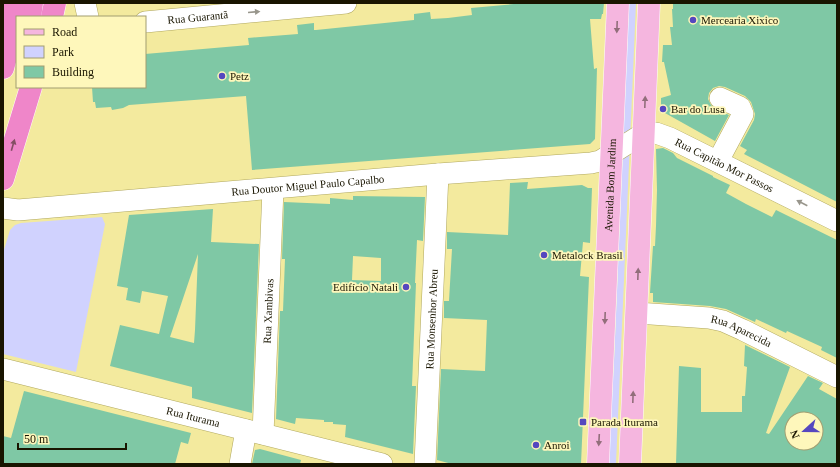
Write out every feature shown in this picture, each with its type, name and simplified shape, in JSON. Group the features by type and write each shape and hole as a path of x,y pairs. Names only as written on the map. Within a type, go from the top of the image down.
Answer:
{"highway":[{"path":"3,68 8,50 14,3"},
{"path":"30,16 32,3"},
{"path":"52,16 55,3"},
{"path":"23,88 23,111"},
{"path":"3,180 31,88"}],"main road":[{"name":"Avenida Bom Jardim","path":"598,464 618,3"},
{"path":"630,464 649,3"}],"street":[{"path":"85,3 88,16"},
{"name":"Rua Guarantã","path":"146,22 346,3"},
{"path":"718,161 743,114 740,107 720,98"},
{"path":"611,153 644,133"},
{"name":"Rua Capitão Mor Passos","path":"644,133 656,133 670,138 837,220"},
{"name":"Rua Doutor Miguel Paulo Capalbo","path":"3,208 18,210 438,174 591,163 600,161 611,153"},
{"name":"Rua Monsenhor Abreu","path":"426,464 438,174"},
{"name":"Rua Xambivas","path":"240,464 255,432 273,189"},
{"name":"Rua Aparecida","path":"637,313 709,318 723,321 837,377"},
{"name":"Rua Iturama","path":"3,370 382,464"}],"green space":[{"path":"629,3 636,3 616,464 608,464 614,362"},
{"path":"102,217 105,224 76,372 3,354 3,253 10,230 15,225 21,223"}],"building":[{"path":"525,3 604,3 601,19 590,19 594,69 597,68 595,139 590,144 252,170 246,96 129,105 112,110 111,107 96,108 95,102 93,102 92,88 146,88 146,54 249,45 248,38 298,34 297,25 314,23 314,30 316,30 414,20 414,14 430,12 431,19 448,18 472,15 471,8"},
{"path":"673,3 837,3 837,202 744,154 747,150 740,146 754,120 755,114 751,102 745,96 725,87 719,86 713,88 709,93 708,99 711,105 715,109 729,115 715,141 665,113 661,107 661,98 671,95 664,62 662,62 663,45 672,45 670,27 673,27"},
{"path":"663,148 673,153 677,158 730,185 726,193 746,204 772,217 776,210 837,240 837,358 821,350 822,347 787,331 786,333 756,319 755,322 726,309 710,306 653,302 653,293 650,293 653,246 655,246 656,226 656,149"},
{"path":"528,182 527,189 582,185 592,188 590,243 583,242 580,276 589,277 581,464 452,464 437,460 441,369 485,371 487,320 444,318 444,301 449,301 452,249 447,249 447,232 508,235 510,183"},
{"path":"353,196 425,197 423,241 417,240 412,386 416,386 413,454 345,437 346,425 333,424 333,422 324,422 324,420 296,418 295,424 276,419 280,311 283,311 285,259 282,259 284,202 330,204 330,198 353,200","holes":["353,256 381,258 381,281 352,280"]},
{"path":"213,209 211,242 259,244 252,413 192,398 192,387 110,366 120,325 159,334 168,296 142,291 140,303 126,300 128,288 117,286 129,215","holes":["198,254 194,343 170,337"]},
{"path":"745,345 790,367 766,433 769,434 784,412 784,451 824,451 824,411 784,411 808,376 823,383 819,389 837,399 837,464 676,464 679,366 701,368 701,412 742,412 742,396 745,396 747,367 744,366"},
{"path":"24,391 191,433 188,444 181,442 175,464 3,464 3,436 11,438"},
{"path":"260,449 301,460 300,464 252,464 255,450"}],"place":[{"name":"Mercearia Xixico","path":"693,20"},
{"name":"Petz","path":"222,76"},
{"name":"Bar do Lusa","path":"663,109"},
{"name":"Metalock Brasil","path":"544,255"},
{"name":"Edifício Natali","path":"406,287"},
{"name":"Parada Iturama","path":"583,422"},
{"name":"Anroi","path":"536,445"}]}
